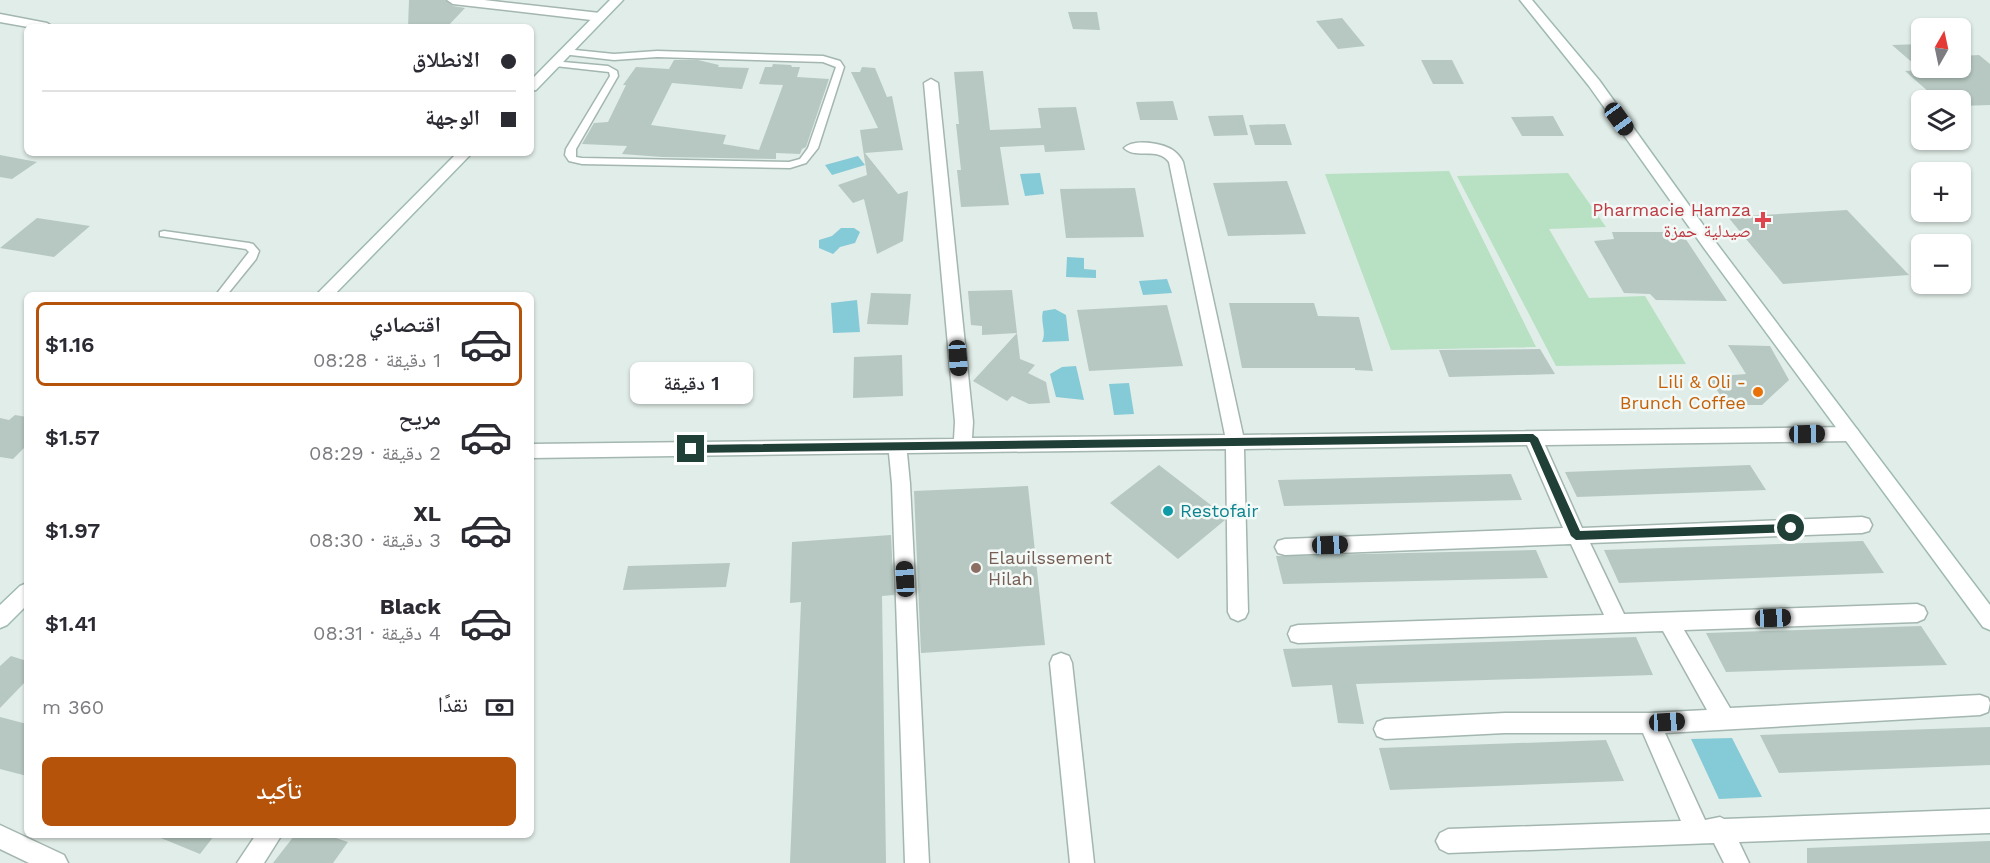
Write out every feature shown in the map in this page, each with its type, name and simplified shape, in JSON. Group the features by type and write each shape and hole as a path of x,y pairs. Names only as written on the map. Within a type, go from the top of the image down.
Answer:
{"street":[{"path":"453,0 490,2 600,17"},
{"path":"534,84 617,0"},
{"path":"1526,0 1593,83 1709,244 1990,621"},
{"path":"0,18 31,24"},
{"path":"931,83 956,328 963,422 962,446"},
{"path":"1131,148 1162,150 1174,157 1176,162 1235,442 1238,612"},
{"path":"327,292 462,156"},
{"path":"534,451 1851,434"},
{"path":"1533,438 1576,536 1618,623"},
{"path":"897,447 901,484 917,863"},
{"path":"1285,547 1862,525"},
{"path":"0,619 24,595"},
{"path":"1298,634 1917,613"},
{"path":"1668,621 1724,718"},
{"path":"1061,663 1082,863"},
{"path":"1385,729 1505,723 1649,723 1980,705"},
{"path":"1649,723 1709,830 1737,863"},
{"path":"1448,841 1990,821"},
{"path":"0,837 30,842 56,863"},
{"path":"249,863 268,838"}],"lane":[{"path":"555,63 613,71 614,76 572,149 572,159 752,165 790,165 808,156 813,148 840,67 837,63 823,59 657,54 614,57 565,52"},
{"path":"164,234 249,246 254,251 252,257 223,292"}],"green space":[{"path":"1449,171 1536,347 1391,350 1325,174"},
{"path":"1568,173 1606,227 1549,229 1589,298 1645,296 1686,364 1556,366 1457,176"}],"water":[{"path":"858,156 865,165 832,175 825,165"},
{"path":"1040,173 1044,194 1025,196 1020,174"},
{"path":"841,228 854,228 860,232 855,243 840,247 833,254 819,248 819,240 832,236"},
{"path":"1067,257 1084,258 1084,269 1096,270 1096,278 1066,277"},
{"path":"1167,279 1172,293 1143,295 1139,281"},
{"path":"857,300 860,332 833,333 831,303"},
{"path":"1055,309 1066,315 1069,341 1042,342 1043,311"},
{"path":"1076,366 1084,400 1056,397 1050,374 1062,367"},
{"path":"1129,383 1134,414 1114,415 1109,384"},
{"path":"1732,738 1762,797 1719,799 1691,739"}],"building":[{"path":"409,0 445,0 453,6 465,8 450,24 408,24"},
{"path":"1068,12 1097,12 1100,30 1073,29"},
{"path":"1342,18 1365,46 1338,49 1316,21"},
{"path":"1911,44 1911,61 1892,45"},
{"path":"1971,55 1979,55 1990,64 1990,105 1971,106 1971,90 1927,90 1913,78 1971,78"},
{"path":"674,60 698,60 719,65 718,67 749,68 742,89 672,83 651,125 726,135 723,144 759,150 783,85 759,84 765,67 772,67 773,64 791,65 800,67 797,77 829,79 806,147 800,154 776,153 776,159 622,154 627,146 582,144 594,123 608,122 626,85 623,85 636,67 669,69"},
{"path":"1421,60 1452,60 1464,84 1433,84"},
{"path":"862,67 875,68 887,97 892,96 903,150 865,153 898,194 908,191 903,241 877,254 864,199 853,203 838,185 867,175 860,130 878,128 851,72 860,72"},
{"path":"983,71 990,130 1041,128 1038,108 1076,107 1085,150 1045,152 1044,145 1000,147 1009,205 961,207 957,170 961,170 956,124 959,124 954,72"},
{"path":"1173,101 1178,120 1140,120 1136,102"},
{"path":"1243,115 1248,135 1214,136 1208,116"},
{"path":"1553,116 1564,136 1522,136 1511,117"},
{"path":"1285,124 1292,145 1255,145 1249,125"},
{"path":"0,155 37,162 12,179 0,177"},
{"path":"1287,181 1306,234 1228,236 1213,183"},
{"path":"1135,188 1144,237 1066,238 1060,189"},
{"path":"1847,210 1909,275 1783,284 1728,217"},
{"path":"37,218 90,226 54,257 0,248"},
{"path":"1612,232 1681,232 1727,301 1656,300 1650,294 1624,293 1594,241 1614,239"},
{"path":"1012,290 1017,333 982,335 982,326 971,325 968,291"},
{"path":"871,293 911,294 908,325 867,324"},
{"path":"1229,303 1314,303 1318,316 1359,317 1373,371 1355,370 1355,368 1242,368"},
{"path":"1167,305 1183,366 1089,371 1077,310"},
{"path":"1017,333 1020,359 1035,365 1028,373 1046,382 1050,403 1029,404 1012,396 1007,401 973,381"},
{"path":"1728,345 1770,346 1789,380 1762,405 1727,405 1708,377 1746,374"},
{"path":"1540,349 1555,374 1449,377 1439,350"},
{"path":"902,355 903,396 853,398 854,357"},
{"path":"15,415 24,416 24,448 13,459 0,457 0,418 9,420"},
{"name":"Restofair","path":"1159,465 1225,516 1225,520 1178,559 1110,503"},
{"path":"1750,465 1766,490 1577,497 1565,472"},
{"path":"1511,474 1522,500 1284,506 1278,480"},
{"name":"Elauilssement Hilah","path":"1028,486 1045,645 921,653 914,491"},
{"path":"891,535 894,595 882,596 886,863 790,863 801,602 790,603 792,542"},
{"path":"1863,541 1884,573 1619,583 1604,550"},
{"path":"1536,550 1548,578 1283,584 1276,556"},
{"path":"730,563 726,587 623,590 628,566"},
{"path":"1921,626 1947,665 1726,672 1706,633"},
{"path":"1636,637 1653,675 1356,684 1364,724 1338,723 1332,685 1292,687 1283,649"},
{"path":"11,656 24,660 24,683 0,708 0,666"},
{"path":"0,717 24,723 24,775 0,769"},
{"path":"1990,727 1990,765 1779,773 1760,735"},
{"path":"1606,740 1624,781 1390,790 1379,748"},
{"path":"161,838 212,838 200,854"},
{"path":"292,838 336,838 348,842 333,863 273,863"},
{"path":"1990,841 1990,863 1807,863 1807,848"}],"place":[{"name":"Pharmacie Hamza صيدلية حمزة","path":"1763,220"},
{"name":"Lili & Oli - Brunch Coffee","path":"1758,392"},
{"name":"Restofair","path":"1168,511"},
{"name":"Elauilssement Hilah","path":"976,568"}],"route":[{"path":"691,449 1533,438 1576,536 1791,528"}]}
